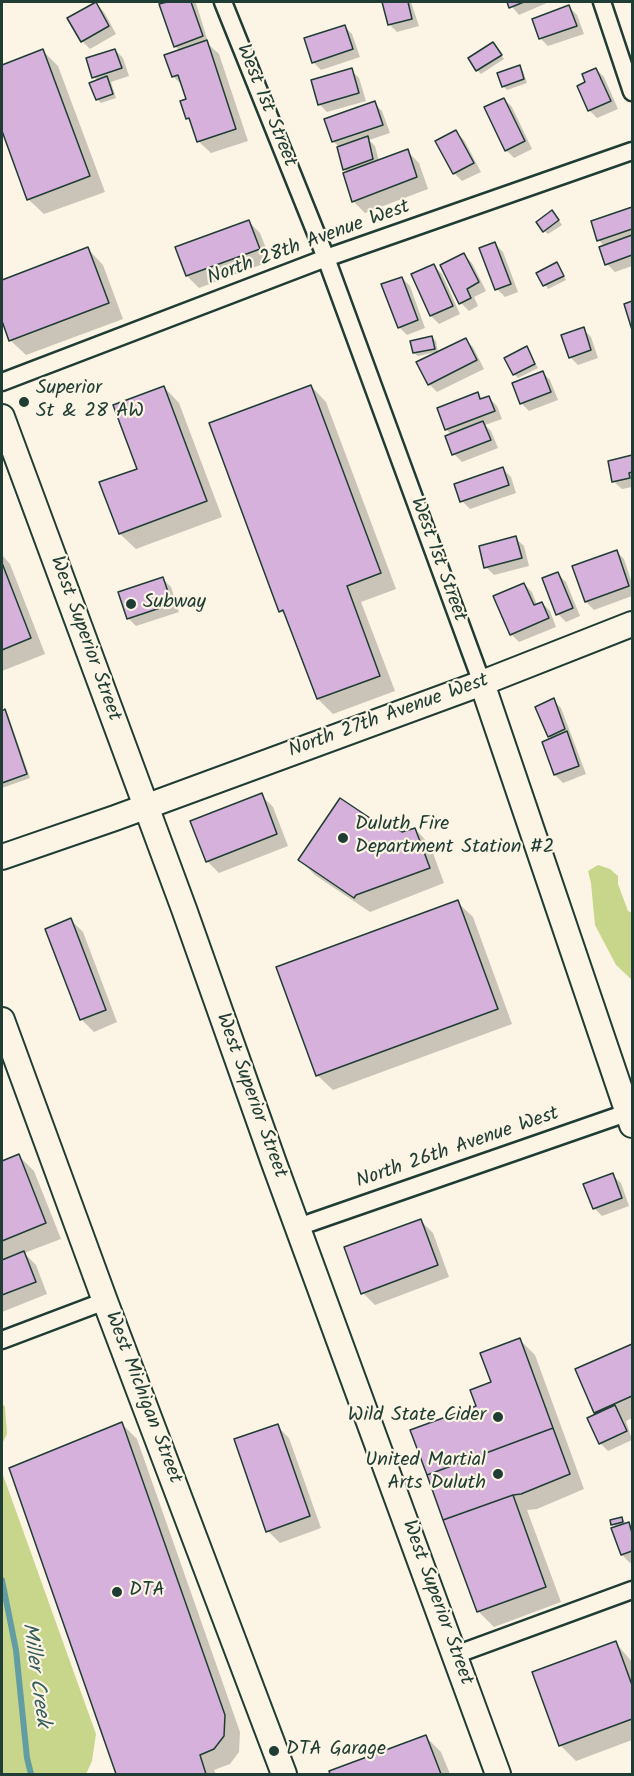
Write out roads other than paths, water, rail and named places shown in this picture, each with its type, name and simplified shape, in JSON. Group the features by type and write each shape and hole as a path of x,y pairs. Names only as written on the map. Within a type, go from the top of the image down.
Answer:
{"street":[{"name":"West 1st Street","path":"223,2 326,258 482,683 631,1116"},
{"path":"602,2 633,92"},
{"name":"North 28th Avenue West","path":"2,382 326,258 633,151"},
{"name":"West Superior Street","path":"2,417 144,807 184,909 498,1774"},
{"name":"North 27th Avenue West","path":"2,857 482,683 633,624"},
{"name":"West Michigan Street","path":"2,1020 105,1301 284,1774"},
{"name":"North 26th Avenue West","path":"298,1227 631,1116"},
{"path":"2,1340 105,1301"},
{"path":"455,1655 633,1590"}],"waterway":[{"name":"Miller Creek","path":"2,1580 16,1650 27,1758 31,1774"}],"place":[{"name":"Superior St & 28 AW","path":"24,402"},
{"name":"Subway","path":"131,604"},
{"name":"Duluth Fire Department Station #2","path":"343,838"},
{"name":"Wild State Cider","path":"498,1417"},
{"name":"United Martial Arts Duluth","path":"498,1474"},
{"name":"DTA","path":"117,1592"},
{"name":"DTA Garage","path":"274,1751"}]}
